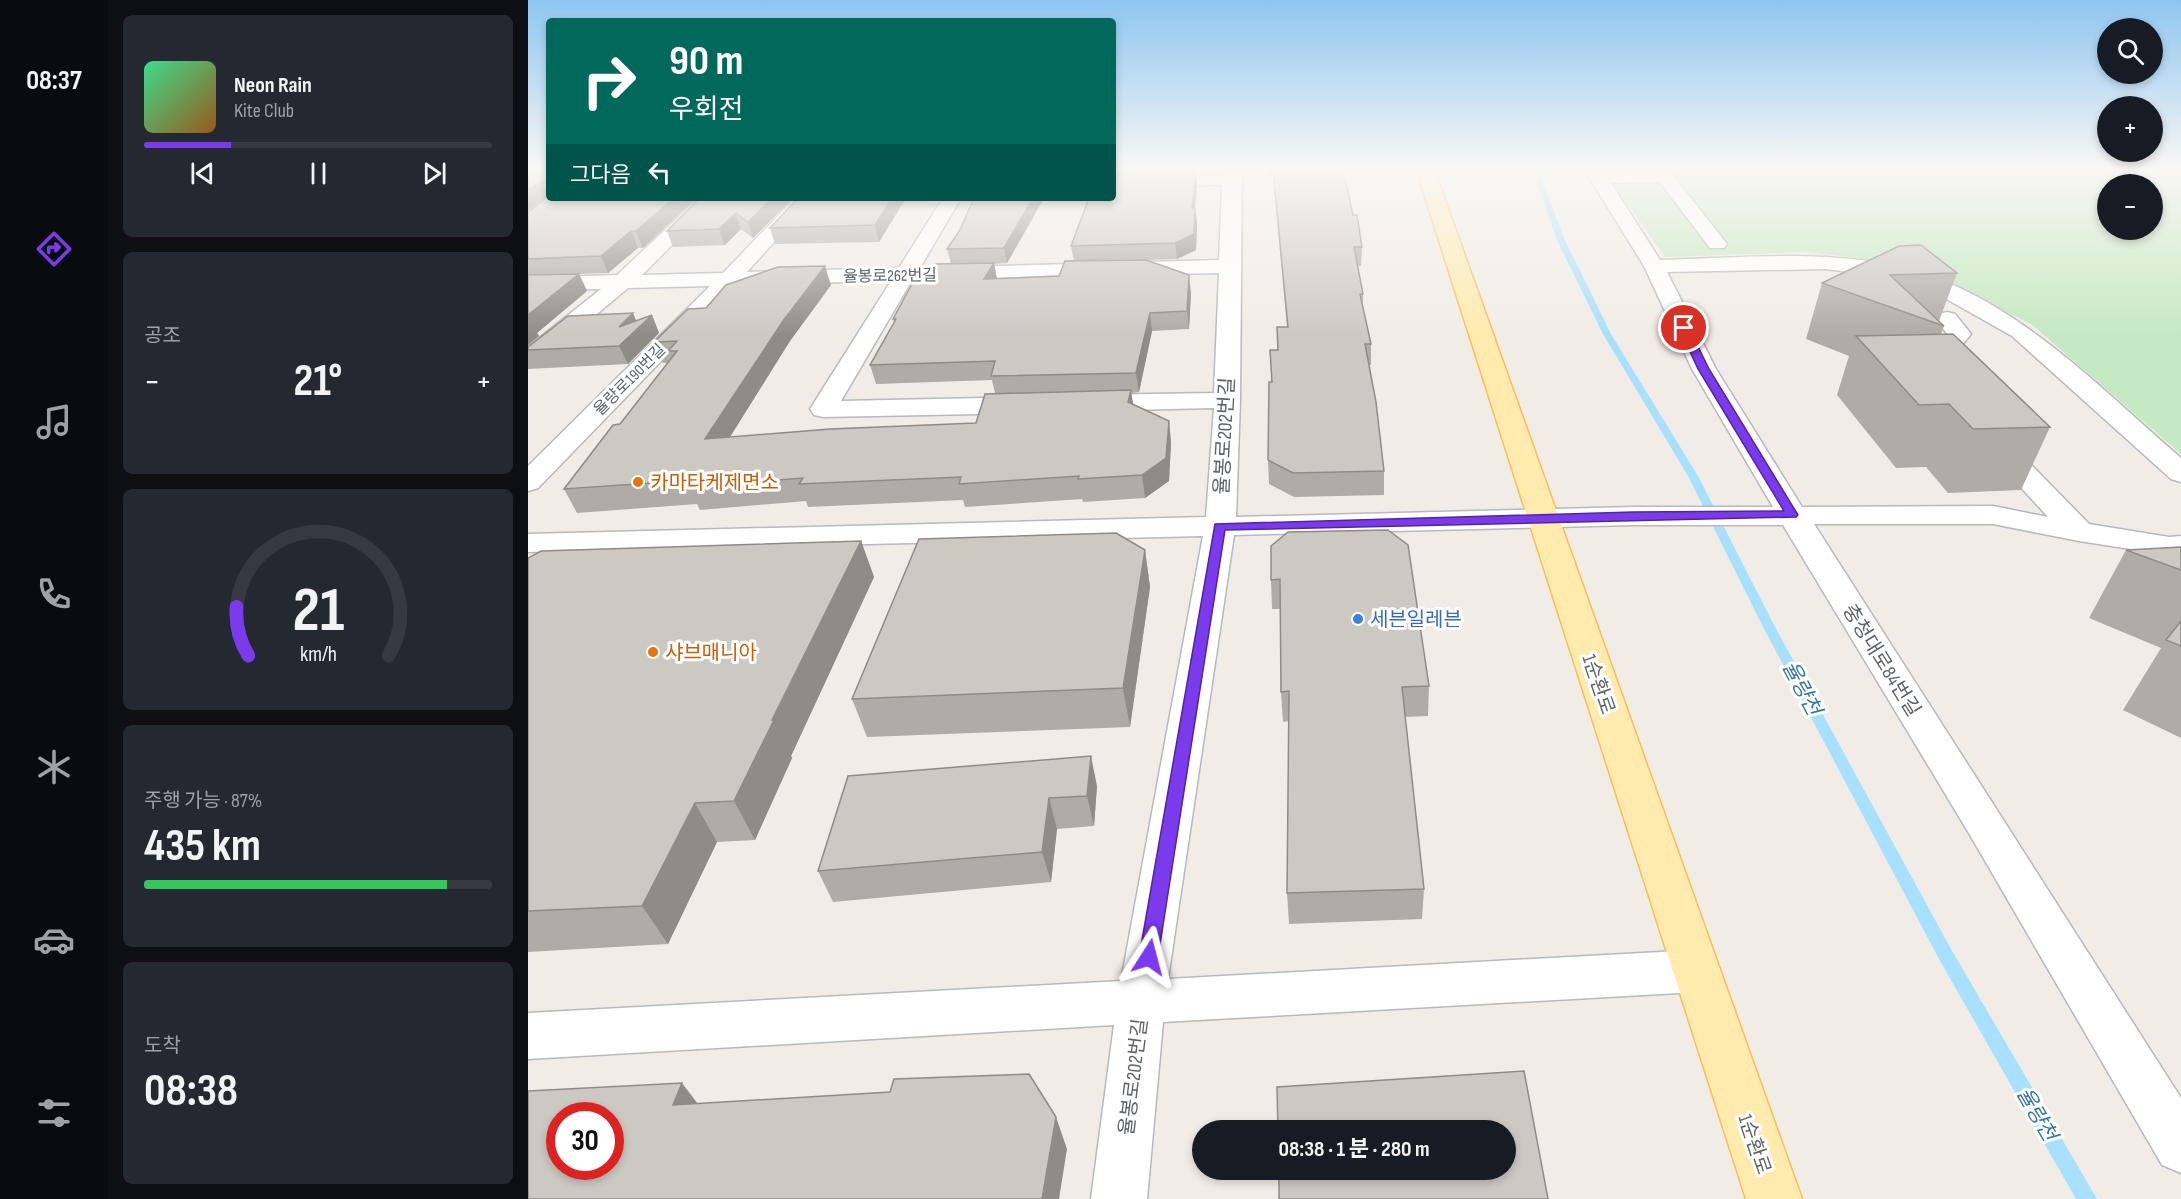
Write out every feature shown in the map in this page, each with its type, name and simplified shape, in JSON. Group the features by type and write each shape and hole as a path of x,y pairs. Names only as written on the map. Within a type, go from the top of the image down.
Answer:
{"main road":[{"name":"1순환로","path":"1444,225 1774,1199"}],"street":[{"path":"528,359 622,282 682,225"},
{"name":"율량로190번길","path":"528,482 729,279 779,225"},
{"path":"936,225 823,409 1227,400"},
{"name":"율봉로202번길","path":"1119,1199 1141,1002 1220,527 1227,400 1231,225"},
{"name":"충청대로84번길","path":"1628,225 1654,266 1704,369 2181,1146"},
{"path":"1702,225 1717,244"},
{"path":"1654,266 1826,263 1891,271 1949,291 2020,331 2181,473"},
{"name":"율봉로262번길","path":"528,284 1230,266"},
{"path":"1943,389 1935,380 1926,362 1949,346 1959,334 1947,319"},
{"path":"1975,422 2079,532"},
{"path":"528,543 1633,516 1994,515 2079,532 2169,546 2181,545"},
{"path":"528,1036 1696,971"}],"green space":[{"path":"1642,225 2097,225 2097,240 2163,240 2163,225 2181,225 2181,454 2031,324 1964,291 1934,268 1808,252 1665,257"}],"building":[{"path":"528,225 643,225 636,231 631,231 601,256 528,259"},
{"path":"673,225 723,225 719,229 667,231"},
{"path":"773,225 875,225 875,225 770,228"},
{"path":"962,225 1017,225 1004,248 947,249"},
{"path":"1079,225 1194,225 1194,234 1175,243 1071,246"},
{"path":"1278,225 1359,225 1362,247 1354,247 1363,294 1360,294 1371,344 1365,344 1376,402 1384,471 1293,473 1268,460 1269,382 1272,382 1270,350 1278,350 1277,327 1288,327"},
{"path":"1921,245 1957,273 1890,275 1944,326 1822,283 1899,246"},
{"path":"1146,260 1189,275 1187,311 1150,313 1136,373 991,376 995,361 870,365 896,319 893,319 913,282 924,281 936,264 994,263 984,279 1059,276 1065,261"},
{"path":"825,266 783,321 705,439 830,429 976,423 985,394 1131,390 1128,402 1169,421 1166,458 1142,475 1078,479 1079,476 959,484 961,477 799,484 803,478 689,487 693,480 564,489 613,425 620,424 677,351 668,351 677,341 654,342 688,309 706,308 726,285 778,267"},
{"path":"579,274 528,315 528,275"},
{"path":"633,313 619,327 652,315 619,346 528,350 528,347 568,316"},
{"path":"1953,334 2050,427 1973,429 1949,404 1919,405 1856,336"},
{"path":"1388,530 1408,545 1429,686 1402,687 1424,889 1287,893 1289,691 1281,692 1280,579 1271,580 1271,546 1288,532"},
{"path":"1116,533 1145,550 1123,688 852,699 919,539"},
{"path":"861,541 734,801 695,803 642,906 528,911 528,558 541,551"},
{"path":"2181,547 2181,570 2126,550"},
{"path":"2181,621 2181,646 2166,640"},
{"path":"1091,756 1087,796 1049,798 1042,852 818,871 848,776"},
{"path":"1524,1071 1548,1199 1279,1199 1279,1180 1516,1180 1516,1120 1278,1120 1277,1087"},
{"path":"1029,1074 1056,1117 1042,1199 528,1199 528,1091 682,1083 673,1105 890,1092 894,1079"}],"waterway":[{"name":"율량천","path":"1555,225 1607,334 1693,476 1768,625 1945,954 2087,1199"}],"place":[{"name":"카마타케제면소","path":"638,482"},
{"name":"세븐일레븐","path":"1358,619"},
{"name":"샤브매니아","path":"653,652"}],"route":[{"path":"1149,957 1220,527 1633,516 1792,515 1704,369 1684,328"}]}
